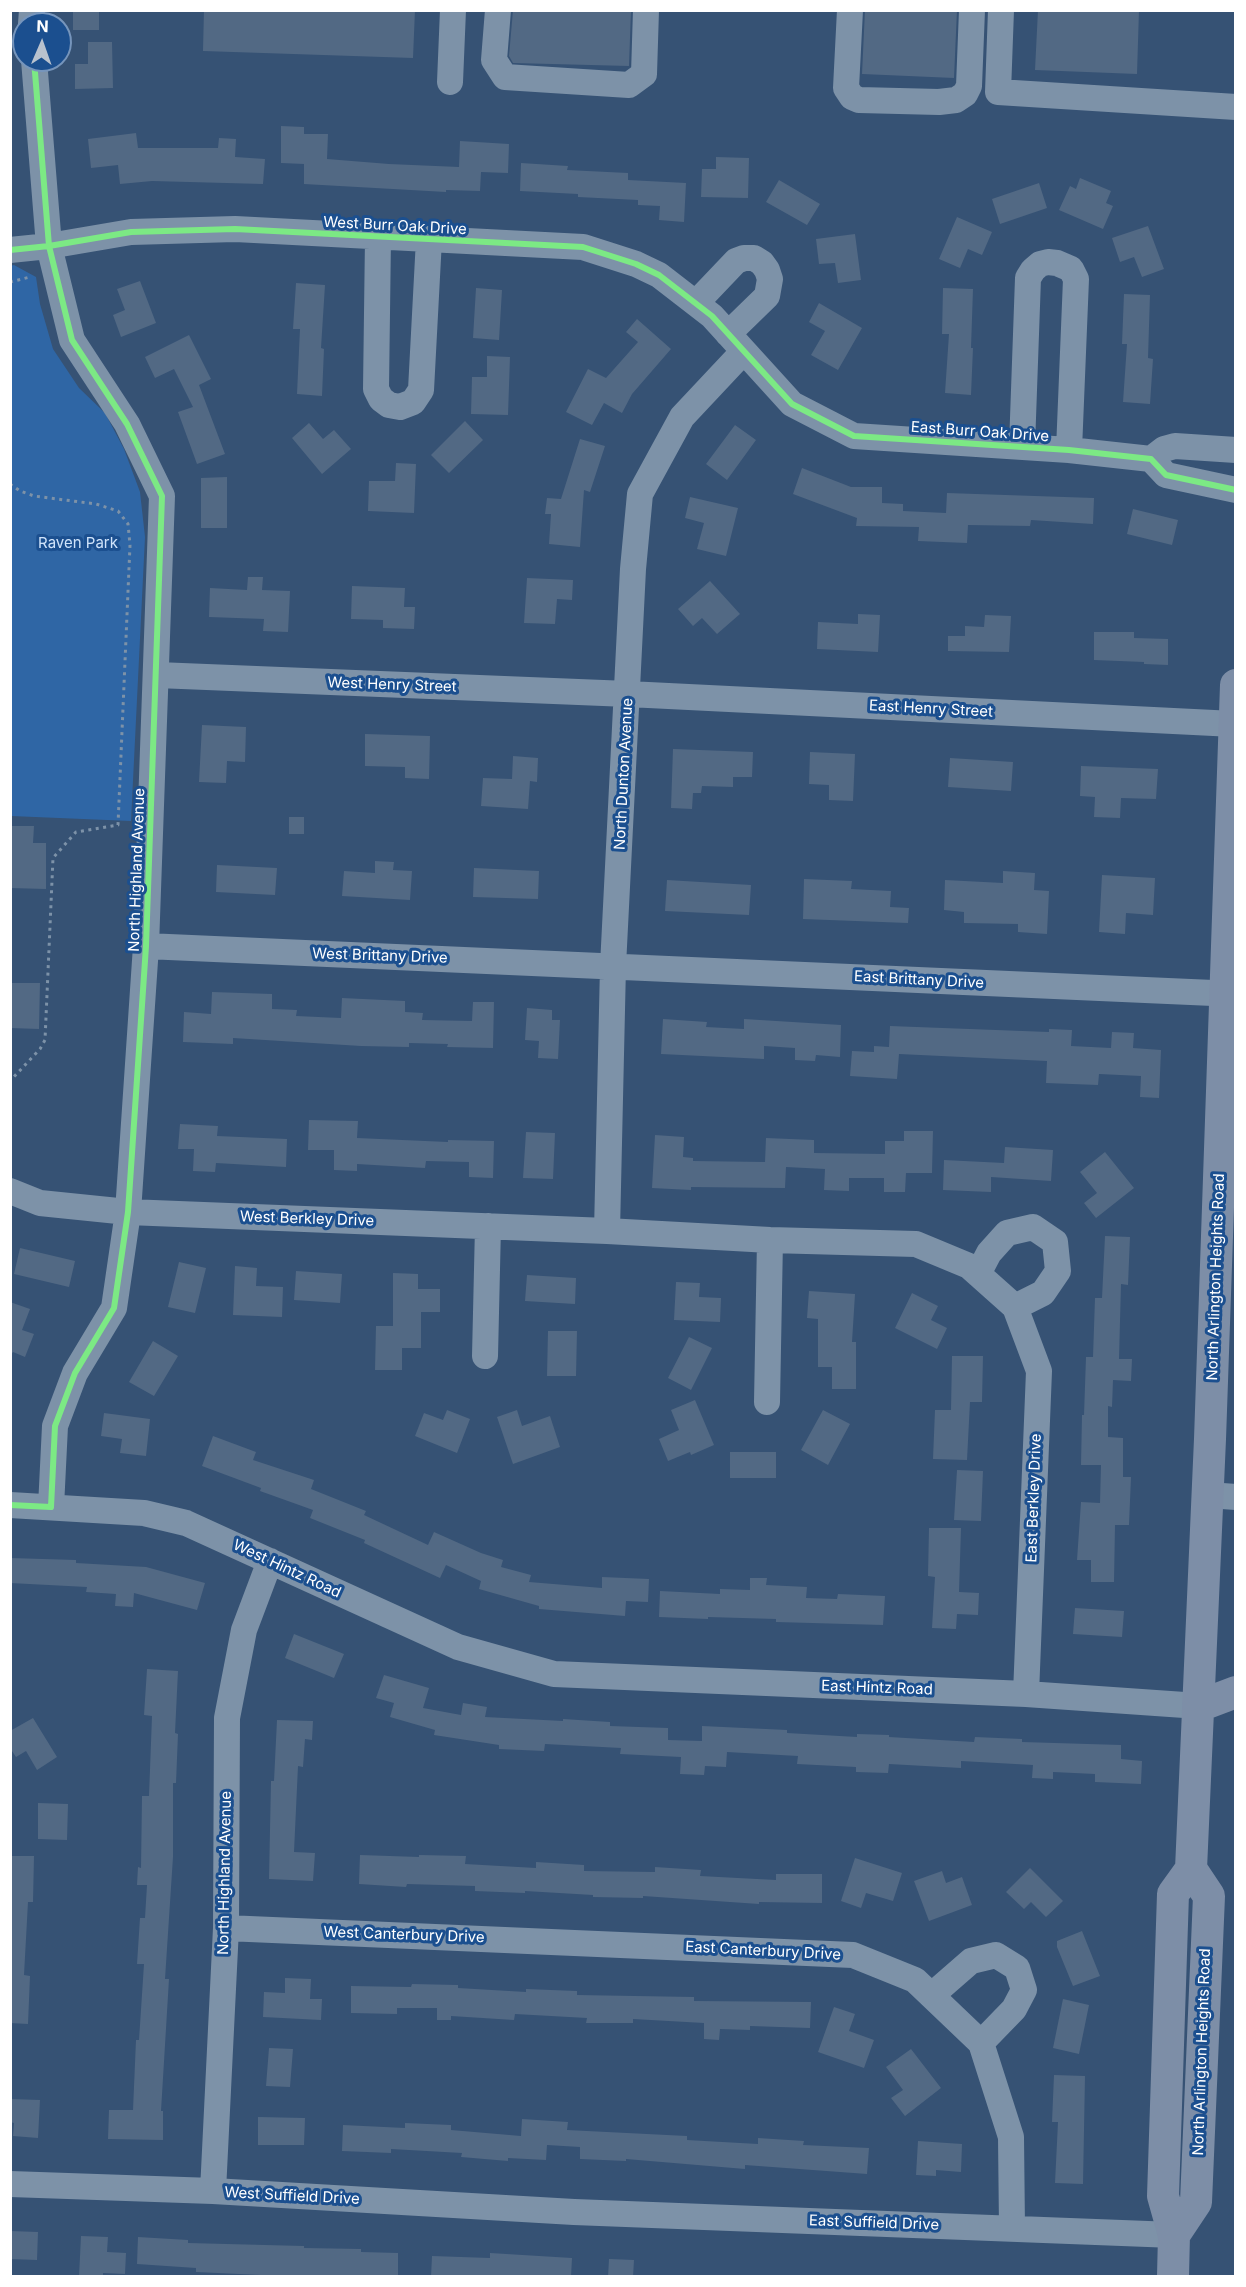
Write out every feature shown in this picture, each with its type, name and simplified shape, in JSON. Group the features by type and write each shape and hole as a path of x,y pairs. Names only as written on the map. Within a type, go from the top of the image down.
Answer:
{"main road":[{"name":"North Arlington Heights Road","path":"1173,2277 1174,2235 1163,2196 1173,1894 1191,1869 1199,1706 1222,1496 1236,685"},
{"name":"East Hintz Road","path":"1199,1706 1236,1692"},
{"name":"East Hintz Road","path":"1199,1706 1236,1718"}],"street":[{"path":"450,82 453,10"},
{"path":"498,10 495,60 505,77 629,85 644,74 646,10"},
{"path":"850,10 845,72 846,88 852,97 859,100 939,102 956,100 965,94 969,86 972,10"},
{"path":"1001,10 998,92 1236,107"},
{"name":"North Highland Avenue","path":"35,72 49,246 72,340 127,424 162,496 146,946 129,1212 114,1308 75,1373 55,1426 51,1507"},
{"name":"West Burr Oak Drive","path":"10,250 131,232 235,229 583,247 644,267 659,275 696,303 735,343"},
{"name":"West Burr Oak Drive","path":"378,237 376,389 381,399 389,405 399,407 413,402 421,390 429,239"},
{"path":"696,303 736,261 754,258 762,263 770,279 767,296 735,343"},
{"name":"East Burr Oak Drive","path":"1022,446 1028,278 1040,264 1048,262 1071,269 1076,279 1069,450"},
{"name":"East Burr Oak Drive","path":"735,343 792,404 854,436 1022,446 1150,459"},
{"name":"North Dunton Avenue","path":"607,1231 614,966 633,569 640,494 682,417 735,343"},
{"path":"1236,450 1175,446 1164,448 1150,459 1166,475 1236,490"},
{"name":"West Henry Street","path":"157,675 628,694"},
{"name":"East Henry Street","path":"628,694 1234,724"},
{"name":"West Brittany Drive","path":"146,946 614,966"},
{"name":"East Brittany Drive","path":"614,966 1230,994"},
{"name":"West Berkley Drive","path":"10,1191 40,1203 129,1212 607,1231"},
{"path":"485,1356 488,1226"},
{"path":"978,1274 989,1253 1007,1233 1033,1227 1055,1242 1059,1271 1043,1293 1015,1306"},
{"name":"East Berkley Drive","path":"607,1231 770,1240 916,1244 969,1266 1015,1306 1039,1371 1026,1694"},
{"path":"767,1402 770,1240"},
{"name":"West Hintz Road","path":"10,1505 144,1513 186,1523 458,1647 554,1674"},
{"name":"North Highland Avenue","path":"213,2191 226,1928 227,1718 244,1630 270,1561"},
{"name":"East Hintz Road","path":"554,1674 1026,1694 1199,1706"},
{"name":"West Canterbury Drive","path":"226,1928 583,1943"},
{"name":"East Canterbury Drive","path":"583,1943 853,1955 915,1980 981,2043 1011,2137 1012,2228"},
{"path":"932,1995 971,1961 996,1955 1017,1968 1024,1990 1014,2009 981,2043"},
{"name":"West Suffield Drive","path":"10,2184 213,2191 574,2212"},
{"name":"East Suffield Drive","path":"574,2212 1174,2235"}],"path":[{"path":"10,282 30,277"},
{"path":"10,484 34,496 96,504 118,511 128,524 130,545 118,825 76,832 53,858 45,1040 40,1049 10,1081"}],"green space":[{"name":"Raven Park","path":"14,265 36,277 40,304 53,349 79,388 105,413 124,449 140,492 145,537 131,821 11,816 10,266"}],"building":[{"path":"73,10 99,10 99,30 73,30"},
{"path":"204,10 415,10 413,58 203,51"},
{"path":"513,10 631,10 629,66 513,63 509,56"},
{"path":"865,10 957,10 954,78 862,74"},
{"path":"1038,10 1139,10 1137,74 1035,70"},
{"path":"88,42 112,42 113,88 75,89 75,64 88,64"},
{"path":"281,126 304,127 304,134 328,134 327,159 389,164 459,167 460,141 509,144 508,173 481,172 480,191 446,190 446,192 304,184 304,164 281,163"},
{"path":"136,133 138,148 218,148 219,138 236,139 235,157 265,159 263,184 152,181 120,184 118,165 91,168 88,139"},
{"path":"716,157 749,158 748,198 701,197 702,169 716,169"},
{"path":"521,163 568,166 567,170 628,173 628,180 686,183 684,222 659,220 660,206 638,205 638,200 520,191"},
{"path":"1080,178 1111,191 1106,203 1113,206 1103,229 1059,210 1070,186 1076,189"},
{"path":"779,180 820,204 807,225 766,202"},
{"path":"1039,183 1047,208 1000,224 992,199"},
{"path":"957,217 992,232 982,255 968,249 960,268 939,259"},
{"path":"1148,226 1164,269 1142,277 1134,257 1120,262 1112,238"},
{"path":"855,234 861,280 838,283 835,263 819,264 816,239"},
{"path":"140,281 156,323 121,337 113,315 125,310 117,289"},
{"path":"296,283 325,285 321,348 324,349 322,396 297,394 300,329 293,329"},
{"path":"476,288 502,290 499,340 473,338"},
{"path":"943,288 973,289 971,395 945,393 949,334 942,334"},
{"path":"1124,294 1150,295 1148,358 1153,359 1150,404 1123,402 1127,344 1122,344"},
{"path":"819,303 862,328 838,370 811,355 825,331 809,322"},
{"path":"637,319 671,349 632,394 622,413 604,403 592,425 566,412 588,369 606,378 638,342 626,332"},
{"path":"189,335 211,379 199,385 225,454 197,464 178,412 193,407 174,369 155,378 145,357"},
{"path":"487,356 510,357 508,415 471,414 472,377 487,377"},
{"path":"465,421 483,440 449,473 431,455"},
{"path":"309,423 323,439 334,430 351,449 322,474 292,438"},
{"path":"735,425 756,440 727,480 706,464"},
{"path":"580,439 605,446 590,492 584,490 580,547 549,544 551,514 545,514 547,498 561,499"},
{"path":"396,463 416,464 414,513 368,511 369,481 395,481"},
{"path":"802,468 851,487 882,487 882,503 903,504 903,511 946,513 947,493 1094,498 1093,524 1031,520 1030,526 968,525 967,543 918,541 919,527 856,526 857,518 793,494"},
{"path":"227,477 227,528 201,528 201,478"},
{"path":"690,497 738,508 726,556 697,549 704,523 685,518"},
{"path":"1133,509 1178,520 1172,545 1127,534"},
{"path":"248,577 263,577 262,590 290,591 288,632 263,631 264,619 209,617 210,588 247,590"},
{"path":"527,578 573,580 572,600 557,599 555,624 524,623"},
{"path":"710,581 740,614 717,634 702,618 693,626 678,609"},
{"path":"352,586 405,588 404,607 415,607 414,629 383,628 383,620 351,619"},
{"path":"858,614 880,615 878,652 817,649 818,622 858,624"},
{"path":"985,615 1011,616 1009,652 948,651 948,636 965,636 965,626 984,627"},
{"path":"1094,632 1134,632 1134,638 1168,639 1168,665 1094,660"},
{"path":"202,725 246,727 245,762 227,761 226,783 199,782"},
{"path":"365,734 430,736 429,779 405,778 405,767 365,766"},
{"path":"673,749 753,752 752,777 733,777 733,787 702,786 701,793 693,793 692,809 671,808"},
{"path":"810,752 855,754 853,801 829,800 829,785 809,784"},
{"path":"513,756 538,758 537,782 530,781 528,809 481,806 483,778 512,779"},
{"path":"950,758 1013,762 1011,791 948,787"},
{"path":"1081,766 1158,769 1156,799 1121,798 1120,818 1094,817 1095,797 1080,796"},
{"path":"289,817 304,817 304,834 289,834"},
{"path":"10,826 34,826 33,843 46,843 46,889 10,888"},
{"path":"375,861 394,862 393,870 412,871 410,900 342,896 344,871 375,873"},
{"path":"217,865 277,868 275,895 216,892"},
{"path":"474,868 539,871 538,899 473,897"},
{"path":"1003,871 1035,873 1034,890 1049,891 1047,934 1018,932 1018,924 964,923 964,912 944,910 945,880 1003,883"},
{"path":"1102,875 1155,878 1153,915 1126,913 1125,934 1099,932"},
{"path":"804,879 852,881 851,889 891,891 890,907 909,908 908,923 803,919"},
{"path":"667,880 751,885 749,915 665,911"},
{"path":"10,983 40,983 39,1029 10,1028"},
{"path":"212,992 272,994 272,1009 297,1010 296,1016 341,1018 342,998 405,1001 405,1012 423,1013 422,1020 472,1021 473,1002 494,1002 493,1048 409,1043 409,1047 361,1046 233,1038 233,1044 183,1042 184,1012 211,1014"},
{"path":"527,1008 552,1010 552,1020 560,1020 558,1059 538,1058 539,1041 525,1040"},
{"path":"663,1019 707,1022 706,1027 744,1029 744,1019 841,1025 840,1057 816,1055 815,1061 795,1060 795,1048 764,1046 764,1059 661,1054"},
{"path":"890,1026 1049,1032 1049,1029 1072,1030 1071,1046 1111,1048 1112,1032 1134,1033 1133,1048 1161,1050 1159,1098 1140,1097 1141,1076 1099,1074 1098,1085 1046,1083 1047,1061 899,1054 897,1079 850,1076 852,1051 874,1052 874,1046 889,1047"},
{"path":"309,1120 358,1121 357,1138 448,1142 448,1140 494,1141 493,1178 469,1177 469,1162 426,1161 425,1168 357,1164 357,1171 334,1170 334,1150 308,1150"},
{"path":"180,1124 218,1126 217,1136 287,1139 286,1167 216,1163 215,1172 193,1171 194,1149 178,1149"},
{"path":"904,1131 933,1131 932,1173 906,1173 905,1192 884,1192 884,1178 849,1178 849,1191 824,1190 825,1169 786,1167 785,1188 691,1187 691,1190 652,1188 655,1135 684,1137 683,1157 693,1158 693,1161 765,1162 766,1138 814,1140 814,1153 885,1154 885,1141 904,1141"},
{"path":"526,1132 555,1133 553,1179 523,1178"},
{"path":"1005,1147 1053,1150 1051,1181 991,1177 991,1192 943,1190 944,1160 1004,1163"},
{"path":"1105,1152 1134,1188 1096,1218 1084,1203 1097,1193 1080,1172"},
{"path":"1105,1236 1130,1237 1128,1285 1121,1284 1119,1359 1132,1359 1131,1381 1113,1380 1112,1407 1108,1406 1108,1437 1123,1438 1123,1477 1131,1477 1129,1525 1115,1525 1114,1582 1091,1582 1091,1560 1077,1560 1081,1502 1100,1503 1101,1465 1081,1465 1082,1415 1084,1415 1086,1357 1093,1357 1095,1298 1102,1298"},
{"path":"20,1248 75,1261 69,1287 14,1274"},
{"path":"179,1262 206,1268 195,1313 168,1307"},
{"path":"235,1266 257,1268 256,1286 283,1287 282,1317 233,1315"},
{"path":"296,1271 342,1274 340,1303 294,1300"},
{"path":"393,1273 418,1274 418,1289 440,1289 440,1312 421,1312 421,1348 402,1348 402,1370 375,1370 376,1326 393,1326"},
{"path":"527,1275 576,1278 575,1304 525,1301"},
{"path":"676,1282 700,1283 699,1297 721,1298 720,1322 674,1320"},
{"path":"809,1291 855,1294 852,1342 856,1342 856,1389 832,1389 832,1367 818,1367 818,1319 807,1318"},
{"path":"912,1293 938,1306 931,1320 947,1328 937,1349 895,1328"},
{"path":"10,1302 30,1309 22,1330 34,1334 25,1357 13,1352 10,1356"},
{"path":"548,1331 577,1331 576,1376 547,1376"},
{"path":"689,1337 712,1348 691,1390 668,1378"},
{"path":"153,1341 178,1356 154,1396 129,1382"},
{"path":"952,1356 983,1356 982,1402 970,1402 967,1460 933,1459 935,1410 951,1410"},
{"path":"695,1400 714,1445 691,1455 690,1452 668,1461 659,1439 679,1430 671,1410"},
{"path":"447,1410 470,1419 457,1453 415,1436 424,1413 443,1420"},
{"path":"517,1410 522,1426 550,1416 560,1447 513,1464 497,1417"},
{"path":"823,1410 850,1424 828,1465 801,1450"},
{"path":"104,1413 150,1419 146,1456 120,1453 122,1439 101,1436"},
{"path":"213,1436 256,1452 253,1460 314,1480 311,1489 366,1511 364,1515 428,1545 434,1532 503,1560 501,1567 531,1575 529,1582 602,1588 602,1577 649,1579 648,1602 626,1601 625,1616 539,1609 539,1606 479,1589 481,1581 446,1565 440,1578 364,1543 365,1540 310,1518 313,1510 260,1491 261,1488 202,1466"},
{"path":"730,1452 776,1452 776,1478 730,1478"},
{"path":"957,1470 983,1471 981,1521 954,1520"},
{"path":"929,1528 961,1528 959,1592 979,1593 978,1615 957,1614 956,1629 932,1628 935,1577 928,1576"},
{"path":"10,1558 76,1560 76,1563 146,1567 205,1583 197,1610 134,1593 133,1607 115,1606 116,1594 86,1592 87,1587 10,1583"},
{"path":"750,1578 767,1578 766,1585 807,1587 806,1598 837,1599 838,1594 885,1596 883,1625 776,1622 776,1619 659,1617 660,1591 720,1594 720,1589 750,1590"},
{"path":"1075,1608 1124,1611 1122,1637 1073,1634"},
{"path":"294,1634 344,1654 334,1678 285,1658"},
{"path":"147,1669 178,1671 175,1733 178,1734 176,1783 173,1783 173,1857 165,1979 169,1979 161,2111 163,2111 163,2140 108,2139 109,2110 133,2110 136,2040 139,2040 144,1964 137,1964 140,1918 145,1918 147,1885 137,1885 138,1867 141,1868 142,1796 149,1796 152,1716 144,1715"},
{"path":"384,1675 429,1688 423,1708 461,1715 463,1703 487,1707 485,1717 563,1721 563,1719 610,1722 610,1726 668,1728 668,1740 702,1741 702,1726 787,1730 787,1733 857,1737 857,1734 889,1735 889,1737 974,1742 975,1737 1022,1739 1022,1742 1121,1745 1121,1759 1142,1761 1141,1784 1095,1782 1095,1774 1053,1772 1053,1779 1032,1778 1033,1765 961,1761 961,1768 889,1764 888,1773 856,1772 856,1767 797,1764 798,1756 727,1752 726,1767 705,1766 704,1775 680,1774 681,1757 620,1754 621,1748 545,1744 544,1751 499,1749 499,1745 434,1735 435,1730 390,1717 394,1703 376,1698"},
{"path":"33,1718 57,1757 37,1770 26,1751 16,1757 10,1748 10,1731"},
{"path":"277,1720 313,1721 312,1740 305,1739 303,1767 298,1766 294,1852 315,1853 313,1881 269,1879 271,1781 274,1781"},
{"path":"38,1803 68,1804 67,1840 38,1839"},
{"path":"360,1855 466,1856 465,1864 536,1868 536,1862 584,1865 584,1871 655,1872 655,1867 701,1870 700,1876 776,1880 776,1874 822,1874 822,1903 759,1902 759,1904 643,1896 643,1898 593,1897 593,1895 525,1891 525,1893 475,1891 475,1886 407,1884 406,1887 359,1884"},
{"path":"10,1856 34,1856 33,1902 28,1902 24,1975 30,1976 28,2024 10,2023"},
{"path":"855,1858 902,1873 893,1901 866,1893 861,1908 841,1901"},
{"path":"1030,1868 1063,1901 1046,1917 1031,1902 1024,1909 1006,1892"},
{"path":"942,1871 946,1883 962,1877 972,1905 929,1921 914,1881"},
{"path":"1082,1931 1100,1976 1073,1986 1057,1947 1057,1941"},
{"path":"285,1978 311,1979 310,1999 322,1999 321,2020 263,2017 264,1992 285,1993"},
{"path":"412,1984 458,1985 458,1988 526,1992 526,1989 577,1991 577,1995 694,1997 694,2001 811,2002 810,2028 750,2026 750,2030 720,2029 719,2040 704,2039 704,2023 633,2019 633,2023 586,2023 587,2018 515,2014 514,2020 451,2016 451,2020 437,2020 437,2008 397,2008 397,2014 351,2013 351,1986 411,1987"},
{"path":"1063,1999 1089,2005 1079,2054 1053,2048"},
{"path":"834,2007 855,2014 849,2031 874,2040 864,2068 818,2052"},
{"path":"269,2048 293,2049 290,2087 266,2086"},
{"path":"911,2049 941,2088 905,2116 891,2098 903,2090 886,2067"},
{"path":"1054,2075 1085,2076 1083,2184 1055,2183 1058,2122 1052,2122"},
{"path":"10,2099 40,2100 38,2138 13,2136 14,2123 10,2122"},
{"path":"258,2117 305,2118 304,2145 258,2145"},
{"path":"522,2119 568,2122 567,2130 687,2136 687,2140 758,2144 758,2138 804,2141 803,2145 869,2148 867,2174 745,2165 745,2169 626,2159 626,2161 580,2159 580,2147 547,2145 546,2160 508,2158 508,2161 461,2157 462,2153 391,2149 391,2153 342,2151 343,2125 405,2128 405,2123 451,2125 451,2130 521,2136"},
{"path":"918,2141 962,2144 961,2172 936,2170 936,2176 916,2175"},
{"path":"10,2231 38,2232 37,2260 10,2259"},
{"path":"81,2236 108,2237 107,2252 126,2253 125,2274 103,2273 103,2277 79,2277"},
{"path":"138,2237 188,2240 188,2243 304,2246 304,2248 361,2249 361,2252 398,2253 398,2277 303,2277 196,2272 196,2268 137,2264"},
{"path":"490,2253 572,2258 571,2277 431,2277 432,2256 490,2258"},
{"path":"609,2259 634,2260 633,2277 608,2277"}],"cycle path":[{"path":"10,1505 51,1507 55,1426 75,1373 114,1308 128,1212 146,946 162,496 127,424 72,340 49,246 35,72"},
{"path":"10,250 131,232 235,229 583,247 636,264 659,275 712,316 792,404 854,436 1069,450 1151,459 1166,475 1236,490"}]}
